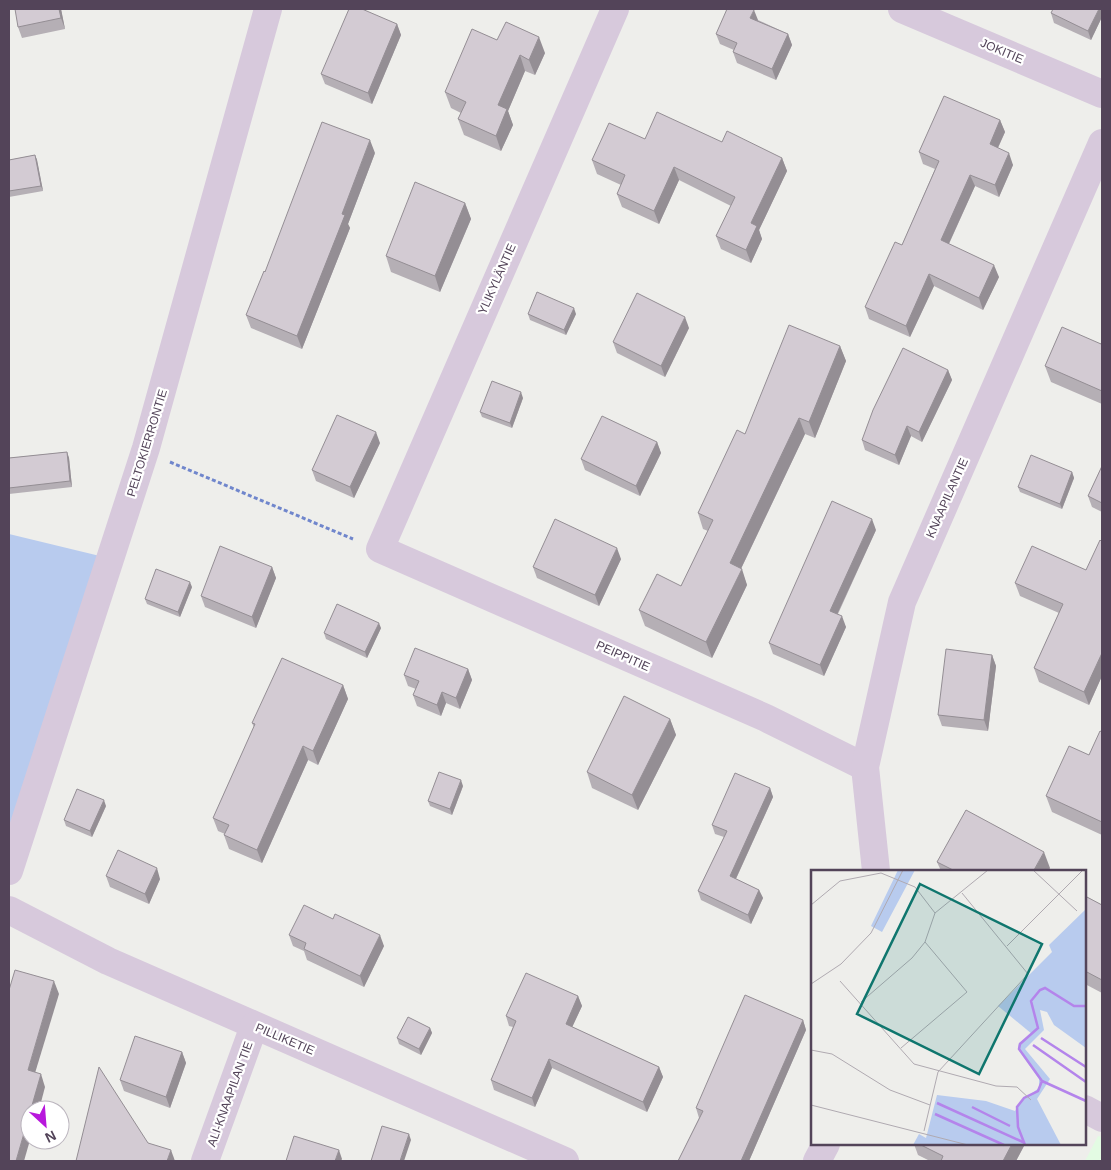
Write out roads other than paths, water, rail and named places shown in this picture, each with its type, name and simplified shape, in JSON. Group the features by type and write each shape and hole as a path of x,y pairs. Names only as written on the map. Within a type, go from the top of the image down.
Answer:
{"street":[{"name":"PELTOKIERRONTIE","path":"9,872 146,448 268,9"},
{"name":"YLIKYLÄNTIE","path":"380,549 615,9"},
{"name":"JOKITIE","path":"902,9 1102,94"},
{"name":"KNAAPILANTIE","path":"876,870 865,767 902,602 1102,143"},
{"name":"PEIPPITIE","path":"380,549 766,718 865,767"},
{"name":"PILLIKETIE","path":"9,910 108,961 565,1161"},
{"name":"ALI-KNAAPILAN TIE","path":"205,1161 254,1026"},
{"path":"1086,1110 1102,1118"},
{"path":"817,1161 825,1145"}]}
